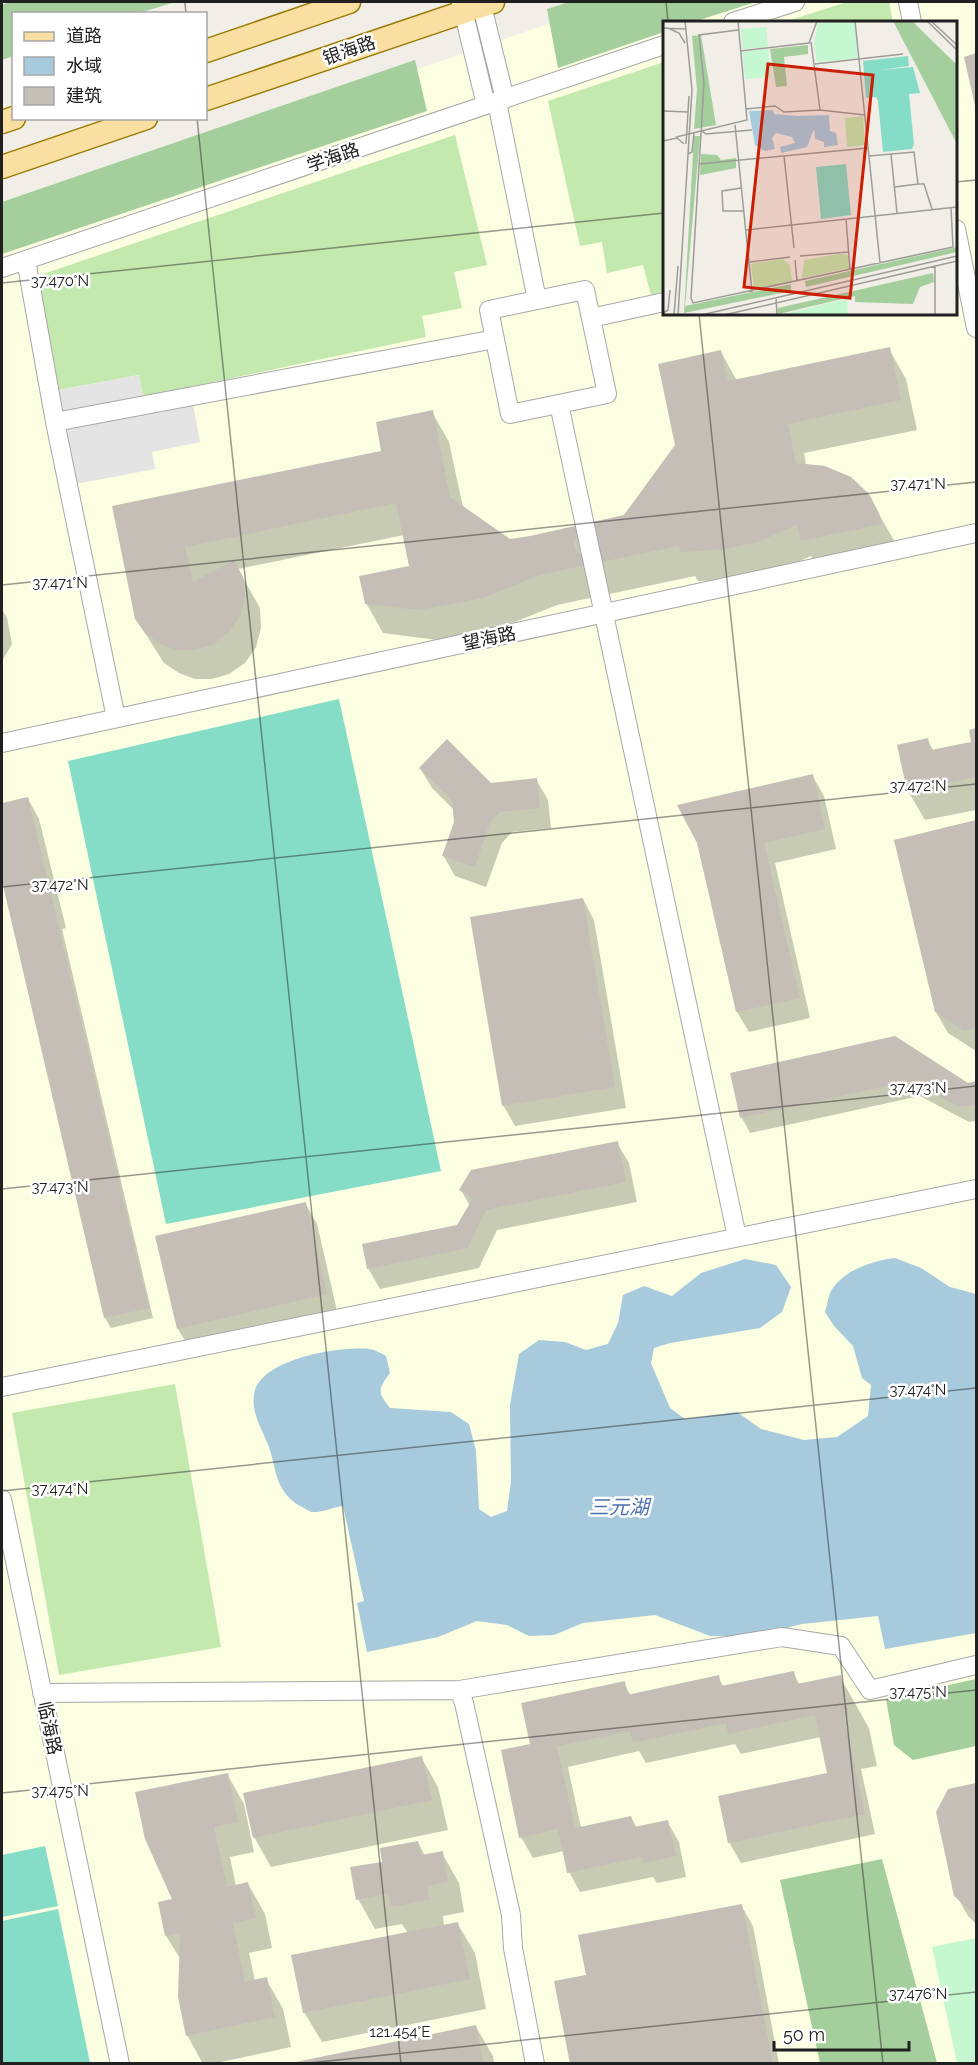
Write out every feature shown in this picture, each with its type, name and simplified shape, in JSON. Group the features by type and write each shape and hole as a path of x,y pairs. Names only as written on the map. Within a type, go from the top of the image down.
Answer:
{"main road":[{"path":"207,51 349,2"},
{"name":"银海路","path":"207,99 476,4"},
{"path":"2,167 140,120"}],"street":[{"path":"736,21 795,2"},
{"path":"908,2 912,21"},
{"path":"476,4 537,300"},
{"name":"学海路","path":"2,268 663,45"},
{"path":"957,238 976,328"},
{"path":"26,260 55,422 116,718"},
{"path":"585,290 607,394 510,414 489,310 537,300 585,290"},
{"path":"591,318 663,302"},
{"path":"55,422 495,339"},
{"path":"559,404 737,1238"},
{"name":"望海路","path":"2,743 976,533"},
{"path":"2,1387 976,1189"},
{"name":"临海路","path":"2,1498 120,2064"},
{"path":"42,1693 459,1690 782,1637 841,1646 870,1690 976,1665"},
{"path":"459,1690 464,1703 511,1915 513,1948 535,2064"}],"shaded area":[{"path":"611,2 976,2 976,2063 2,2063 2,213"},
{"path":"139,375 143,396 190,388 200,442 152,452 155,469 76,484 58,390"}],"green space":[{"path":"10,2 175,2 142,12 12,12 12,56 2,60 2,5"},
{"path":"569,2 756,2 696,21 663,21 663,32 558,68 547,9"},
{"path":"847,2 889,2 893,21 787,21"},
{"path":"415,60 427,111 2,254 2,202"},
{"path":"663,62 663,291 651,295 643,265 607,273 602,242 580,246 548,101"},
{"path":"455,135 487,265 454,272 462,308 422,316 426,337 143,397 139,375 58,390 37,276"},
{"path":"339,699 441,1171 166,1224 68,761"},
{"path":"175,1384 221,1647 59,1675 12,1413"},
{"path":"976,1679 976,1746 913,1760 894,1745 886,1699"},
{"path":"45,1846 58,1906 2,1917 2,1855"},
{"path":"882,1859 937,2063 820,2063 780,1880"},
{"path":"58,1909 90,2063 2,2063 2,1921"},
{"path":"976,1938 976,2063 957,2063 932,1947"}],"water":[{"name":"三元湖","path":"895,1258 921,1268 950,1287 976,1294 976,1633 885,1649 878,1616 802,1624 750,1637 710,1636 655,1615 583,1623 554,1635 529,1636 507,1625 477,1621 438,1637 367,1652 357,1603 364,1601 343,1506 319,1512 310,1511 292,1500 278,1480 269,1447 254,1408 254,1395 259,1383 270,1372 302,1357 339,1350 369,1349 386,1356 390,1373 381,1387 381,1394 390,1408 451,1412 469,1424 476,1451 479,1509 491,1517 507,1511 511,1482 510,1405 519,1354 539,1340 565,1342 586,1350 608,1344 618,1323 623,1295 644,1286 672,1296 701,1273 745,1259 776,1265 791,1287 782,1312 760,1328 670,1343 654,1348 651,1363 670,1408 685,1419 737,1412 761,1429 804,1440 837,1437 868,1416 871,1385 862,1378 853,1346 834,1326 825,1312 830,1293 842,1278 858,1268"}],"building":[{"path":"976,53 976,110 964,57"},
{"path":"890,347 901,400 788,424 796,463 825,466 851,477 869,494 882,524 801,541 797,525 758,542 721,550 680,552 679,546 539,575 483,598 419,610 365,604 359,576 409,566 396,503 185,547 193,582 234,560 243,577 245,597 240,616 228,633 212,645 195,650 177,650 160,644 145,633 135,619 112,506 381,451 376,422 433,410 450,497 510,539 530,536 624,515 675,445 658,364 721,350 728,381","holes":["580,535 584,555 578,553 574,547"]},
{"path":"976,728 976,777 907,791 897,745 928,738 931,750 971,742 969,730"},
{"path":"447,739 491,783 537,778 540,808 500,812 490,822 475,867 442,856 454,822 452,801 419,768"},
{"path":"813,774 825,829 764,843 800,998 736,1012 697,843 677,805"},
{"path":"28,797 149,1308 104,1318 2,881 2,803"},
{"path":"976,820 976,1028 964,1031 935,1012 894,840"},
{"path":"583,898 615,1087 502,1106 470,917"},
{"path":"895,1036 968,1083 976,1081 976,1104 959,1107 910,1081 740,1118 730,1073"},
{"path":"618,1141 626,1182 486,1210 468,1248 367,1269 362,1244 457,1225 473,1198 459,1190 471,1170"},
{"path":"306,1202 327,1294 177,1329 155,1236"},
{"path":"794,1671 797,1684 841,1675 849,1715 844,1716 865,1814 728,1843 718,1796 827,1773 815,1715 728,1734 726,1723 633,1743 630,1731 557,1746 575,1828 631,1816 634,1827 668,1820 676,1856 644,1863 642,1857 567,1873 558,1829 519,1838 501,1750 530,1744 521,1703 625,1681 627,1695 719,1675 721,1686"},
{"path":"422,1756 432,1800 253,1838 243,1793"},
{"path":"228,1773 238,1822 214,1827 227,1887 248,1882 256,1918 233,1923 245,1982 267,1977 275,2017 186,2036 178,1997 180,1933 165,1936 158,1902 172,1899 145,1839 135,1792"},
{"path":"976,1783 976,1915 954,1896 936,1812 948,1789"},
{"path":"418,1841 421,1855 443,1851 448,1882 427,1886 429,1900 391,1907 388,1894 356,1900 350,1867 382,1862 380,1848"},
{"path":"742,1904 773,2064 570,2064 554,1981 586,1975 578,1935"},
{"path":"458,1922 470,1979 303,2013 291,1955"},
{"path":"476,2025 484,2064 296,2064 296,2062"}]}
